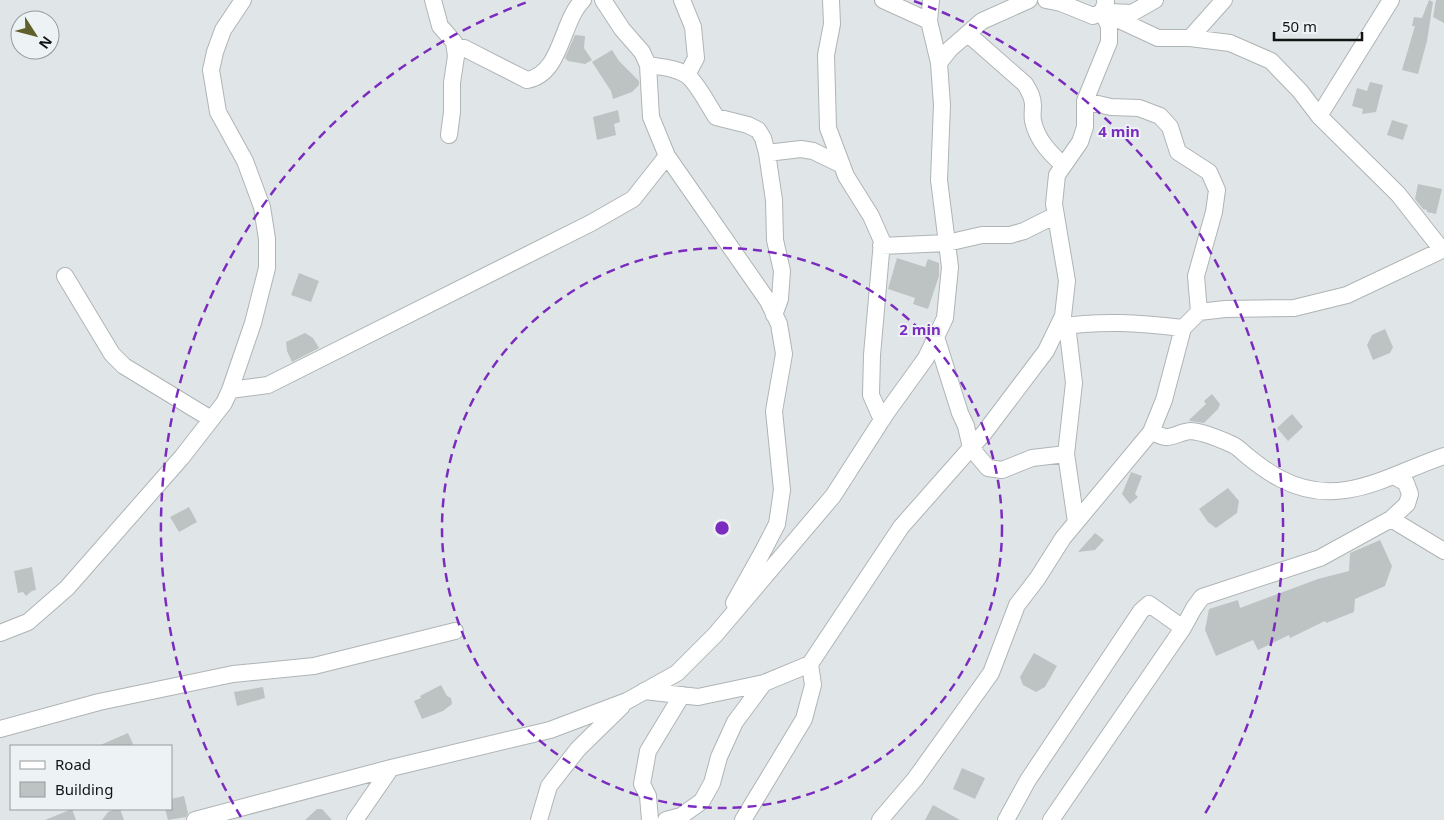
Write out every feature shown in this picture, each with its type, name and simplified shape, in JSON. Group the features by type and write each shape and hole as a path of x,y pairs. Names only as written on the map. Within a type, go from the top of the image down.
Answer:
{"street":[{"path":"0,633 28,622 67,588 182,457 224,403 230,390 253,323 268,268 267,239 262,207 245,160 218,112 212,70 215,52 223,30 243,0"},
{"path":"433,0 440,26 454,42 455,47 452,112 448,135"},
{"path":"455,47 464,48 527,80 534,79 547,70 583,0"},
{"path":"603,0 622,30 642,52 648,64 651,117 667,156 768,301 779,324 784,354 774,411 782,490 777,524 715,635"},
{"path":"682,0 693,26 696,58 686,75"},
{"path":"830,0 832,24 826,54 828,128 846,176 871,216 882,241 872,355 871,395 882,420"},
{"path":"883,0 930,21"},
{"path":"195,820 390,768 550,730 627,701 677,673 715,635 833,496 882,420 926,358 945,318 950,267 938,180 942,105 939,63 930,21 931,0"},
{"path":"939,63 950,49 982,21 1029,0"},
{"path":"1046,0 1061,3 1093,16 1103,6"},
{"path":"1103,6 1132,13 1155,0"},
{"path":"1190,38 1224,0"},
{"path":"1319,116 1391,0"},
{"path":"880,820 915,779 991,673 1017,605 1037,580 1063,538 1150,432 1164,400 1184,328 1199,312 1225,309 1294,308 1348,295 1443,250 1398,194 1319,116 1300,91 1271,61 1230,43 1190,38 1158,38 1103,6"},
{"path":"1076,522 1066,454 1074,383 1062,326 1067,281 1054,204 1057,175 1080,142 1085,128 1085,101 1109,42 1109,26 1103,6"},
{"path":"968,34 1025,84 1033,103 1033,120 1039,138 1051,154 1063,165"},
{"path":"648,64 669,68 690,77 716,117 748,125 758,130 763,138 774,200 775,240 782,271 780,299 774,315"},
{"path":"1085,101 1111,107 1139,108 1160,116 1170,127 1178,152 1209,172 1217,190 1214,212 1196,276 1199,312"},
{"path":"767,153 801,149 813,151 842,165"},
{"path":"230,390 268,385 591,223 633,199 667,156"},
{"path":"881,246 947,243 982,235 1010,235 1024,231 1056,215"},
{"path":"65,276 112,354 124,366 210,419"},
{"path":"644,691 698,697 764,683 810,664 901,527 984,433 1046,351 1062,326 1087,322 1132,322 1184,328"},
{"path":"936,337 949,373 960,413 966,426 971,448 988,468 1002,470 1032,458 1066,454"},
{"path":"1150,432 1166,437 1190,431 1208,435 1233,444 1279,479 1303,489 1338,492 1366,486 1444,456"},
{"path":"1051,820 1184,628 1202,597 1320,558 1391,519 1407,504 1410,494 1406,483 1394,476"},
{"path":"1391,519 1444,551"},
{"path":"1012,818 1028,780 1141,611 1149,604 1184,628"},
{"path":"0,729 99,702 232,674 314,666 455,631"},
{"path":"743,820 804,719 813,685 810,664"},
{"path":"666,820 681,816 702,801 712,783 720,757 735,722 764,683"},
{"path":"650,820 648,796 642,784 648,751 682,695"},
{"path":"541,819 549,786 578,749 627,701"},
{"path":"355,820 390,768"}],"building":[{"path":"1429,0 1433,2 1427,41 1418,74 1402,70 1415,26 1412,26 1414,17 1422,18"},
{"path":"1436,0 1444,0 1444,23 1433,17"},
{"path":"575,35 585,36 584,48 592,60 585,64 568,61 565,58"},
{"path":"612,50 619,61 639,81 639,85 632,92 613,99 611,91 592,62"},
{"path":"1370,82 1383,85 1376,112 1362,114 1363,109 1352,106 1357,88 1367,91"},
{"path":"618,110 620,122 614,124 616,135 597,140 593,117"},
{"path":"1392,120 1408,125 1403,140 1387,135"},
{"path":"1418,184 1442,189 1436,214 1427,212 1415,199"},
{"path":"897,258 925,267 928,259 939,263 939,276 928,309 913,304 915,298 888,289"},
{"path":"299,273 319,281 311,302 291,295"},
{"path":"1385,329 1393,347 1390,353 1373,360 1367,345 1372,335"},
{"path":"305,333 313,338 319,348 292,362 287,351 286,342"},
{"path":"1212,394 1220,404 1218,409 1204,423 1190,421 1206,404 1204,401"},
{"path":"1292,414 1303,427 1288,441 1277,428"},
{"path":"1131,472 1142,476 1135,494 1138,497 1130,504 1122,494"},
{"path":"1228,488 1239,501 1237,513 1216,528 1208,522 1199,509"},
{"path":"189,507 197,522 179,532 170,517"},
{"path":"1095,533 1104,540 1095,550 1078,552"},
{"path":"1380,540 1392,566 1385,586 1355,599 1354,612 1326,623 1325,621 1290,638 1289,635 1258,650 1253,640 1216,656 1205,630 1209,609 1238,600 1240,608 1318,579 1349,571 1350,553"},
{"path":"32,567 36,590 26,596 23,592 18,593 14,571"},
{"path":"1034,653 1057,666 1045,687 1036,692 1023,685 1020,677"},
{"path":"441,685 447,696 451,698 452,704 443,711 422,719 414,701"},
{"path":"263,687 265,698 237,706 234,692"},
{"path":"128,733 133,744 130,745 100,745"},
{"path":"962,768 985,778 975,799 953,789"},
{"path":"184,796 188,813 186,817 168,820 165,810 172,810 172,799"},
{"path":"933,805 960,820 925,820"},
{"path":"317,809 322,809 332,820 305,820"},
{"path":"72,810 76,820 45,820"},
{"path":"120,810 124,820 102,820 108,812"}]}
